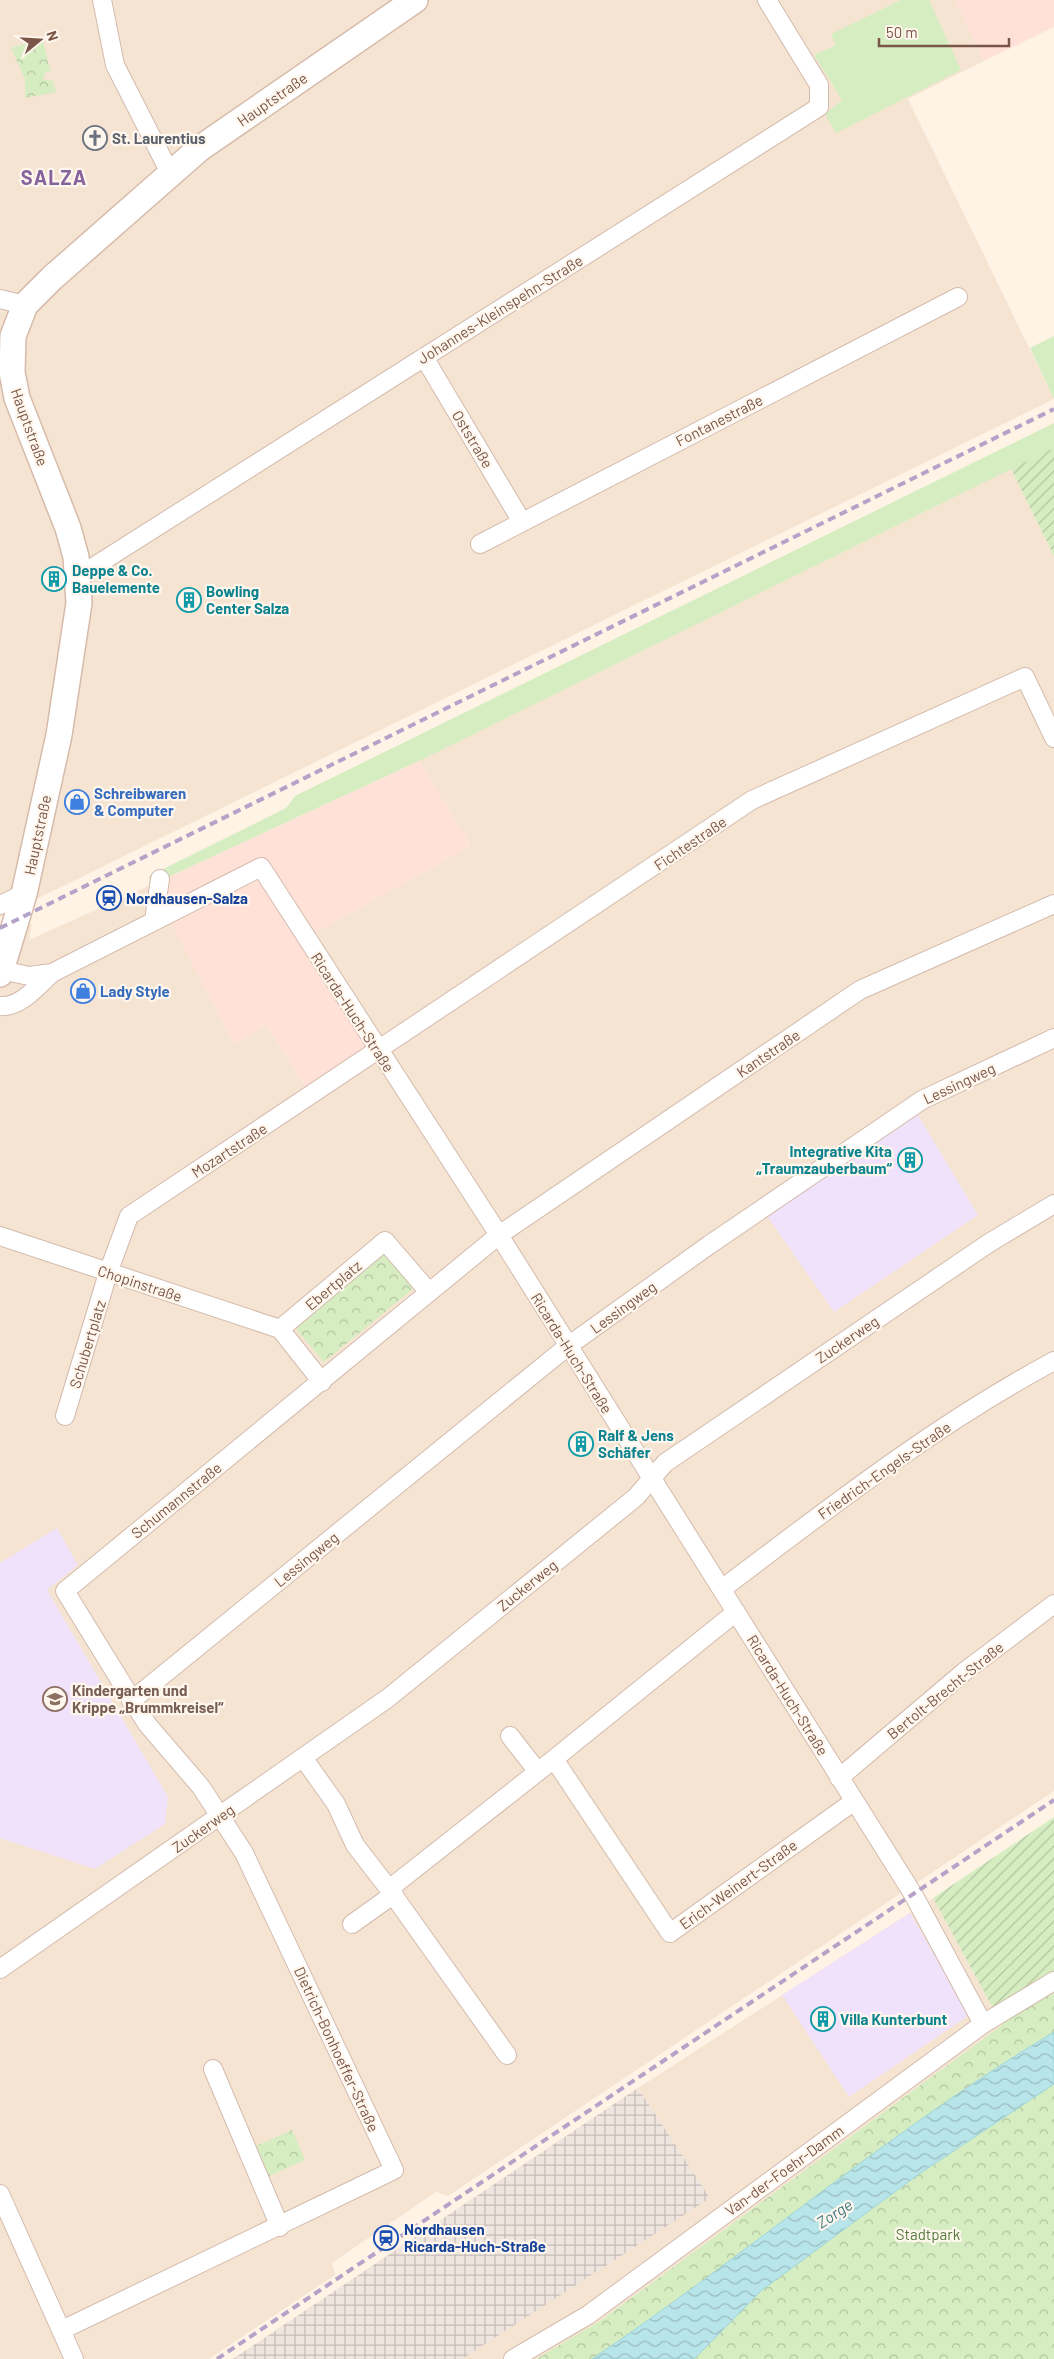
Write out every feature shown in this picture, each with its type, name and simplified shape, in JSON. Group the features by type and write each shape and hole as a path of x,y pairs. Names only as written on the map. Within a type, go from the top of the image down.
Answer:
{"street":[{"path":"102,0 115,65 170,174"},
{"name":"Hauptstraße","path":"1,972 24,894 65,698 79,603 79,576 68,528 17,398 6,348 13,336 25,305 52,278 199,149 415,0"},
{"name":"Johannes-Kleinspehn-Straße","path":"79,576 819,107 820,85 768,0"},
{"name":"Fontanestraße","path":"480,544 958,297"},
{"path":"0,299 25,305"},
{"name":"Oststraße","path":"424,357 522,522"},
{"name":"Fichtestraße","path":"379,1052 752,800 1025,677 1054,738"},
{"name":"Ricarda-Huch-Straße","path":"154,920 261,867 379,1052 499,1234 853,1802 913,1894 984,2024"},
{"path":"0,1006 10,1007 35,989 52,973 154,920 160,879"},
{"path":"0,905 24,894"},
{"name":"Kantstraße","path":"499,1234 860,990 1054,904"},
{"path":"1,972 29,976 52,973"},
{"name":"Lessingweg","path":"131,1701 568,1346 709,1246 922,1100 1054,1038"},
{"name":"Mozartstraße","path":"108,1273 129,1216 379,1052"},
{"name":"Zuckerweg","path":"0,1970 304,1759 388,1698 636,1497 665,1463 989,1243 1054,1204"},
{"name":"Schumannstraße","path":"222,1816 201,1787 147,1724 131,1701 65,1591 322,1382 499,1234"},
{"name":"Chopinstraße","path":"0,1236 280,1329"},
{"name":"Ebertplatz","path":"280,1329 385,1241 429,1292"},
{"name":"Schubertplatz","path":"65,1416 108,1273"},
{"path":"280,1329 322,1382"},
{"name":"Friedrich-Engels-Straße","path":"722,1589 850,1492 948,1424 1054,1361"},
{"name":"Bertolt-Brecht-Straße","path":"839,1778 964,1672 1054,1604"},
{"path":"352,1924 736,1612"},
{"path":"510,1736 538,1772"},
{"path":"304,1759 336,1804 355,1845 391,1892 507,2055"},
{"name":"Erich-Weinert-Straße","path":"554,1759 670,1933 853,1802"},
{"name":"Dietrich-Bonhoeffer-Straße","path":"62,2330 280,2227 394,2170 244,1853 222,1816"},
{"name":"Van-der-Foehr-Damm","path":"513,2359 588,2315 984,2024 1054,1981"},
{"path":"213,2069 280,2227"},
{"path":"0,2194 74,2359"}],"shaded area":[{"path":"0,0 955,0 984,61 908,99 1054,399 0,917"},
{"path":"955,0 1054,0 1054,27 984,61"},
{"path":"1011,469 1054,556 1054,1791 448,2196 436,2192 332,2263 335,2275 209,2359 0,2359 0,939 32,923 29,940 151,885 234,1043 266,1025 307,1089 300,941 471,846 419,761"},
{"path":"419,761 471,846 300,941 367,1049 307,1089 266,1025 234,1044 151,885"},
{"path":"918,1115 978,1215 834,1312 767,1216"},
{"name":"Kindergarten und Krippe „Brummkreisel“","path":"57,1528 78,1565 47,1590 168,1797 165,1824 95,1869 0,1838 0,1563"},
{"path":"933,1898 1002,2025 600,2321 536,2359 233,2359 638,2088"},
{"path":"910,1913 969,2015 849,2097 782,1995"},
{"path":"638,2088 710,2198 462,2359 233,2359"}],"green space":[{"path":"901,0 929,0 961,70 836,133 825,114 842,100 814,55 836,45 831,34"},
{"path":"42,38 51,72 46,71 43,79 53,81 56,92 25,98 25,79 11,48"},
{"path":"1054,336 1054,399 1030,348"},
{"path":"1054,423 1054,448 419,761 151,885 149,876 286,808 295,796"},
{"path":"1054,448 1054,556 1011,469"},
{"path":"385,1253 414,1288 324,1362 296,1329"},
{"path":"1054,1817 1054,1970 994,2010 933,1898"},
{"name":"Stadtpark","path":"1054,1970 1054,2359 536,2359 600,2321 1002,2025 994,2010"},
{"path":"292,2130 305,2160 269,2176 256,2146"}],"water":[{"name":"Zorge","path":"1054,2032 1054,2084 919,2174 762,2290 694,2359 592,2359 650,2319 935,2109"}],"railway":[{"path":"0,928 1054,409"},
{"path":"217,2359 1054,1800"}],"place":[{"name":"St. Laurentius","path":"95,138"},
{"name":"Deppe & Co. Bauelemente","path":"54,579"},
{"name":"Bowling Center Salza","path":"189,600"},
{"name":"Schreibwaren & Computer","path":"77,802"},
{"name":"Nordhausen-Salza","path":"109,898"},
{"name":"Lady Style","path":"83,991"},
{"name":"Integrative Kita „Traumzauberbaum“","path":"910,1160"},
{"name":"Ralf & Jens Schäfer","path":"581,1444"},
{"name":"Kindergarten und Krippe „Brummkreisel“","path":"55,1699"},
{"name":"Villa Kunterbunt","path":"823,2019"},
{"name":"Nordhausen Ricarda-Huch-Straße","path":"386,2238"}],"district":[{"name":"SALZA","path":"54,177"}]}
